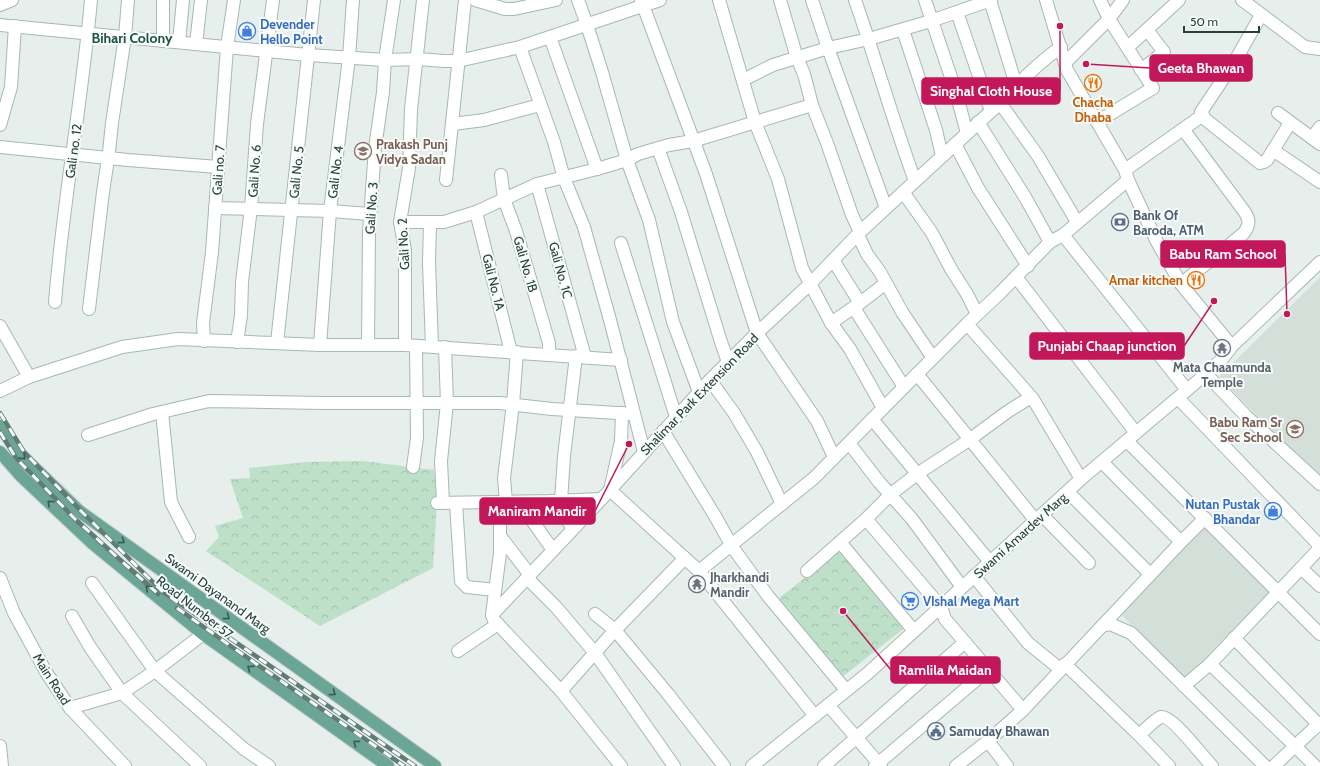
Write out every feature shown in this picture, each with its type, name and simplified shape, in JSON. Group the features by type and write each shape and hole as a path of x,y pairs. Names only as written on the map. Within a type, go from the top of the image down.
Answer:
{"main road":[{"name":"Swami Dayanand Marg","path":"0,426 21,455 79,511 435,766"},
{"name":"Road Number 57","path":"0,452 21,476 91,542 203,634 388,766"}],"street":[{"name":"Gali no. 12","path":"55,302 71,154 79,109 91,0"},
{"path":"89,309 112,117 125,37 128,0"},
{"path":"163,0 163,41"},
{"path":"179,42 183,0"},
{"path":"196,44 200,0"},
{"name":"Gali no. 7","path":"204,340 203,323 212,252 227,47 234,0"},
{"name":"Gali No. 6","path":"238,342 241,316 242,275 251,208 257,124 273,0"},
{"name":"Gali No. 5","path":"277,343 314,0"},
{"name":"Gali No. 4","path":"320,345 330,211 349,58 353,0"},
{"name":"Gali No. 3","path":"368,345 370,214 375,148 383,92 385,60 394,0"},
{"name":"Gali No. 2","path":"413,467 417,438 416,403 410,345 405,250 400,222 409,168 411,109 424,0"},
{"path":"446,180 465,0"},
{"path":"475,0 505,9 514,9 556,0"},
{"path":"578,0 587,25 627,160 649,220 673,322 699,392"},
{"path":"0,25 308,55 385,60 418,59 458,61 520,47 587,25 642,3 660,0"},
{"path":"719,0 755,122 778,179 802,268 831,323 850,349 883,408"},
{"path":"780,0 797,58 804,74 812,105 867,254 886,283 902,312 933,358"},
{"path":"812,0 886,208"},
{"path":"855,0 869,39 897,131 915,180"},
{"path":"925,0 931,22 955,89 967,133"},
{"path":"743,80 773,65 828,48 869,39 931,22 991,0 1016,86"},
{"path":"1046,0 1067,70 1126,175 1157,242 1181,284 1230,345"},
{"path":"1097,122 1153,88 1109,19 1100,0"},
{"path":"1066,63 1109,19 1123,0"},
{"path":"1128,47 1179,0"},
{"path":"1242,0 1305,47 1320,50"},
{"path":"642,3 708,182 757,333 817,421 834,458"},
{"path":"957,12 996,107 1038,156 1077,222"},
{"path":"1261,15 1235,61 1201,112 1205,119 1257,161 1264,162 1290,123"},
{"path":"0,125 11,87 15,26"},
{"path":"903,30 936,130 942,156"},
{"path":"1141,70 1164,52 1147,30"},
{"path":"550,37 597,169"},
{"path":"520,47 554,142 564,178 584,227 620,360 628,413 644,452"},
{"name":"Shalimar Park Extension Road","path":"458,651 495,620 528,576 610,490 710,380 757,333 810,284 859,233 996,107 1016,86 1052,53 1061,47"},
{"path":"453,124 484,120 540,105"},
{"path":"400,222 444,222 476,212 537,184 597,169 627,160 638,154 658,148 693,141 812,105"},
{"path":"1278,113 1316,141 1320,127"},
{"path":"699,570 814,478 916,374 1028,266 1050,242 1063,235 1126,175 1183,129 1203,115"},
{"path":"978,122 1025,197 1050,242"},
{"path":"1181,284 1244,233 1249,226 1249,219 1244,211 1183,129"},
{"path":"955,144 978,188 1028,266"},
{"path":"0,147 218,167"},
{"path":"658,148 681,212 728,362"},
{"path":"1273,150 1320,182"},
{"name":"Gali No. 1B","path":"501,175 504,199 516,231 549,343 549,354"},
{"name":"Gali No. 1C","path":"537,184 580,357"},
{"path":"903,192 932,233 977,314"},
{"path":"215,208 330,211 370,214"},
{"name":"Gali No. 1A","path":"476,212 514,352 513,404 504,478 500,553 495,590 495,620"},
{"path":"430,222 430,320 432,346"},
{"path":"1063,235 1182,394 1320,547 1302,568 1210,664 1184,686"},
{"path":"621,243 676,417"},
{"path":"833,260 904,387"},
{"name":"Swami Amardev Marg","path":"752,766 867,674 1081,479 1206,374 1229,351 1230,345 1320,262"},
{"path":"1016,277 1131,437 1204,518 1320,634"},
{"path":"831,323 886,283"},
{"path":"967,324 1031,397 1081,479"},
{"path":"0,326 29,377"},
{"path":"0,391 29,377 122,346 178,339 320,345 432,346 620,360"},
{"path":"445,347 447,403 441,461 440,503 601,499"},
{"path":"573,528 556,501 580,357"},
{"path":"916,374 969,440 1039,518 1089,563"},
{"path":"1206,374 1247,417 1320,484"},
{"path":"710,380 734,412 757,452 782,504"},
{"path":"807,571 866,519 891,494 917,474 1031,397"},
{"path":"88,435 162,412 208,401 322,403 500,403 570,410 628,413"},
{"path":"162,412 171,502 189,537"},
{"path":"628,413 610,490 699,570 815,716"},
{"path":"872,419 990,562"},
{"path":"663,431 731,545 768,596 846,690"},
{"path":"848,443 879,482 912,519 962,588"},
{"path":"1102,462 1181,542"},
{"path":"1068,492 1150,574"},
{"path":"519,502 553,550"},
{"path":"456,503 461,581 467,588 495,590"},
{"path":"956,766 988,741 1023,710 1204,518"},
{"path":"866,519 941,607 945,619 1023,710"},
{"path":"500,536 528,576 595,653 674,766"},
{"path":"840,542 914,630"},
{"path":"561,691 615,630 685,558"},
{"path":"1302,568 1320,586"},
{"path":"974,576 1028,643 1063,666 1139,735 1169,766"},
{"name":"Main Road","path":"0,578 14,613 46,672 70,708 124,766"},
{"path":"92,583 155,671 244,749 269,766"},
{"path":"596,614 615,630 668,694 724,766"},
{"path":"72,616 90,647 122,693 200,766"},
{"path":"495,620 561,691 621,766"},
{"path":"1102,626 1110,624 1131,633 1265,766"},
{"path":"70,708 122,693 155,671 203,634"},
{"path":"1234,638 1319,724 1274,766"},
{"path":"824,766 965,642"},
{"path":"1210,664 1315,766"},
{"path":"828,705 878,765 988,669"},
{"path":"1139,735 1157,719 1161,717 1166,718 1179,729 1212,766"},
{"path":"988,741 1007,766"},
{"path":"0,746 2,766"}],"shaded area":[{"name":"Babu Ram Sr Sec School","path":"1320,277 1320,480 1219,377"},
{"path":"1204,526 1277,599 1187,689 1120,613"}],"green space":[{"path":"363,461 434,470 437,503 433,568 320,626 206,551 219,537 215,526 243,518 230,479 250,478 249,468 306,462"},
{"path":"842,549 906,627 842,677 779,598"}],"railway":[{"path":"0,413 24,452 163,592 415,766"},
{"path":"0,432 16,458 75,519 158,594"},
{"path":"177,608 404,766"}],"place":[{"name":"Singhal Cloth House","path":"1060,26"},
{"name":"Devender Hello Point","path":"247,31"},
{"name":"Geeta Bhawan","path":"1086,64"},
{"name":"Chacha Dhaba","path":"1093,83"},
{"name":"Prakash Punj Vidya Sadan","path":"363,151"},
{"name":"Bank Of Baroda, ATM","path":"1120,222"},
{"name":"Amar kitchen","path":"1196,280"},
{"name":"Punjabi Chaap junction","path":"1214,301"},
{"name":"Babu Ram School","path":"1287,314"},
{"name":"Mata Chaamunda Temple","path":"1222,348"},
{"name":"Babu Ram Sr Sec School","path":"1295,429"},
{"name":"Maniram Mandir","path":"629,444"},
{"name":"Nutan Pustak Bhandar","path":"1273,511"},
{"name":"Jharkhandi Mandir","path":"697,584"},
{"name":"VIshal Mega Mart","path":"910,601"},
{"name":"Ramlila Maidan","path":"843,611"},
{"name":"Samuday Bhawan","path":"936,731"}],"district":[{"name":"Bihari Colony","path":"132,38"}]}
